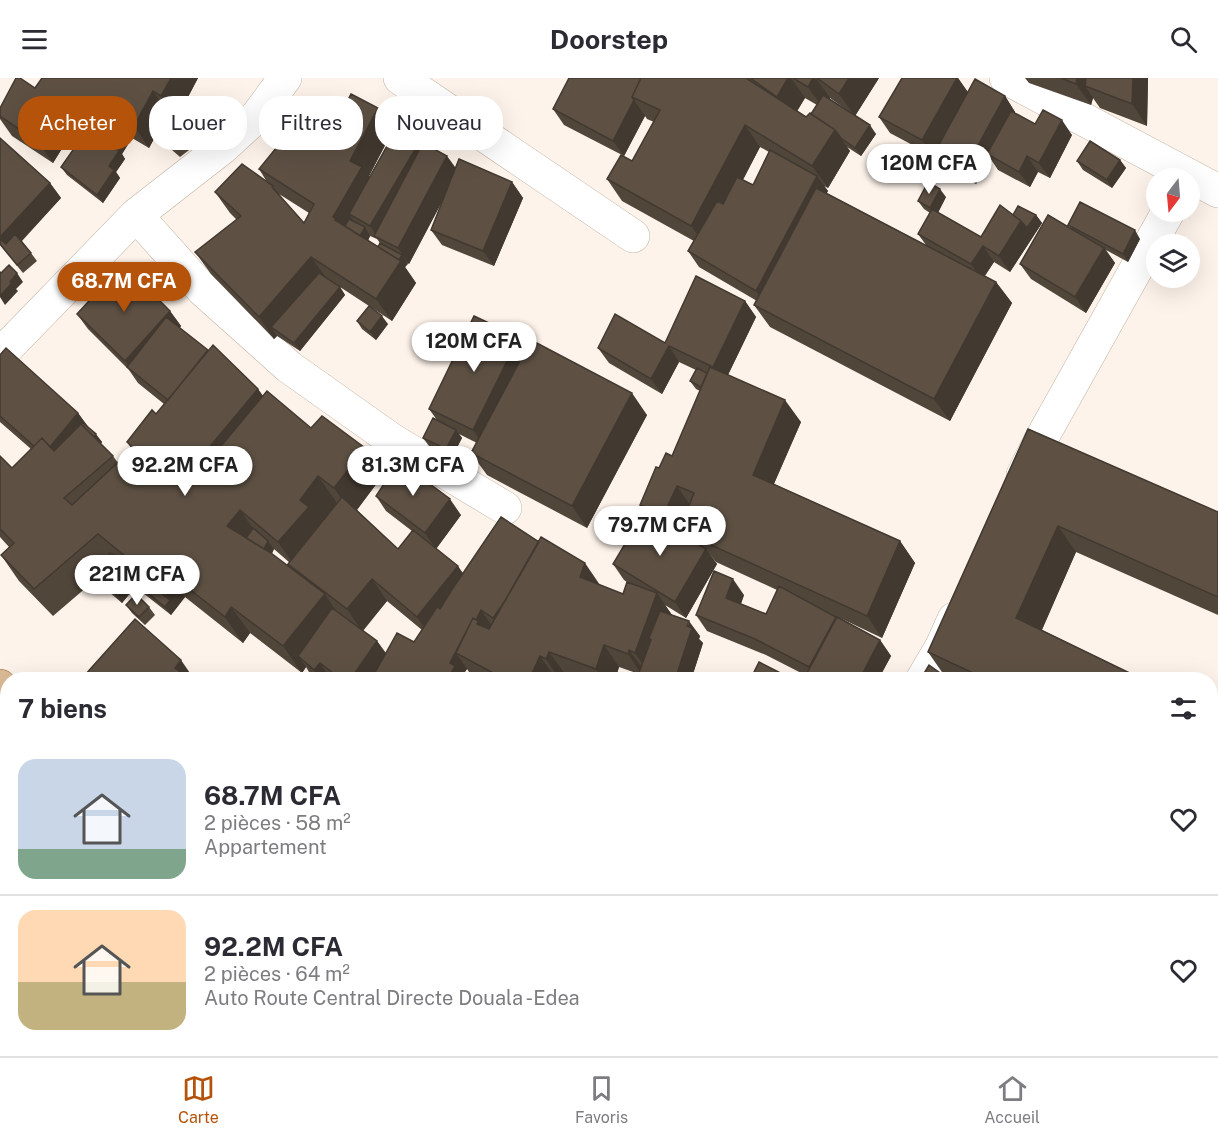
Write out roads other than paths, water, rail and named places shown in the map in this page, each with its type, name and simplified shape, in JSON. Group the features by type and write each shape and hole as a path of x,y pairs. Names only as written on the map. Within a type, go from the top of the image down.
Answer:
{"street":[{"path":"0,355 136,215 222,148 257,116 285,78"},
{"path":"400,78 633,236"},
{"path":"1006,78 1171,168"},
{"path":"1200,183 1218,191"},
{"path":"136,215 203,290 290,367 392,440 506,508"},
{"path":"1013,496 1039,443 1162,222"},
{"path":"927,672 942,646 967,593"}]}
